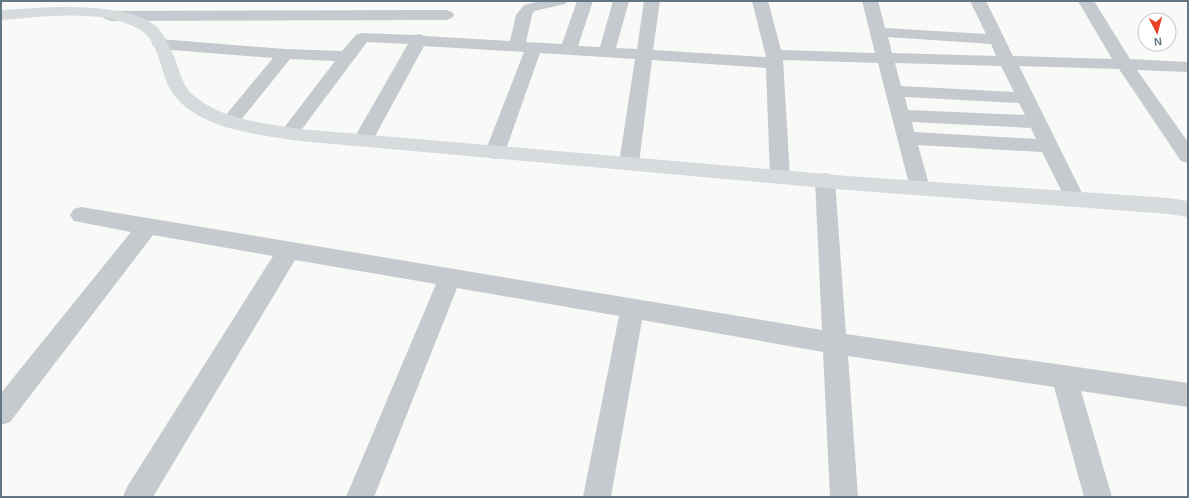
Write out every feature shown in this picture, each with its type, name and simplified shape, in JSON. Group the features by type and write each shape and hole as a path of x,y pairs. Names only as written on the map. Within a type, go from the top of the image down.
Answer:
{"main road":[{"path":"1,15 67,12 125,18 146,26 160,44 178,88 192,104 229,122 289,133 780,177 1170,206 1188,210"}],"street":[{"path":"495,152 525,46 524,15 529,8 560,1"},
{"path":"569,49 585,1"},
{"path":"607,52 621,1"},
{"path":"629,164 652,1"},
{"path":"760,1 774,59 780,177"},
{"path":"870,1 920,188"},
{"path":"978,1 1075,199"},
{"path":"1086,1 1124,64 1188,156"},
{"path":"111,16 446,15"},
{"path":"878,32 996,39"},
{"path":"289,133 357,42 362,38 367,37 644,54 774,59 885,58 1188,67"},
{"path":"364,140 419,39"},
{"path":"160,44 285,54 347,56"},
{"path":"229,122 285,54"},
{"path":"894,91 1025,98"},
{"path":"901,116 1037,122"},
{"path":"907,138 1049,146"},
{"path":"826,180 844,497"},
{"path":"81,215 835,343 1188,395"},
{"path":"1,413 148,226"},
{"path":"137,497 289,250"},
{"path":"360,497 450,278"},
{"path":"597,497 632,309"},
{"path":"1064,377 1098,497"}]}
